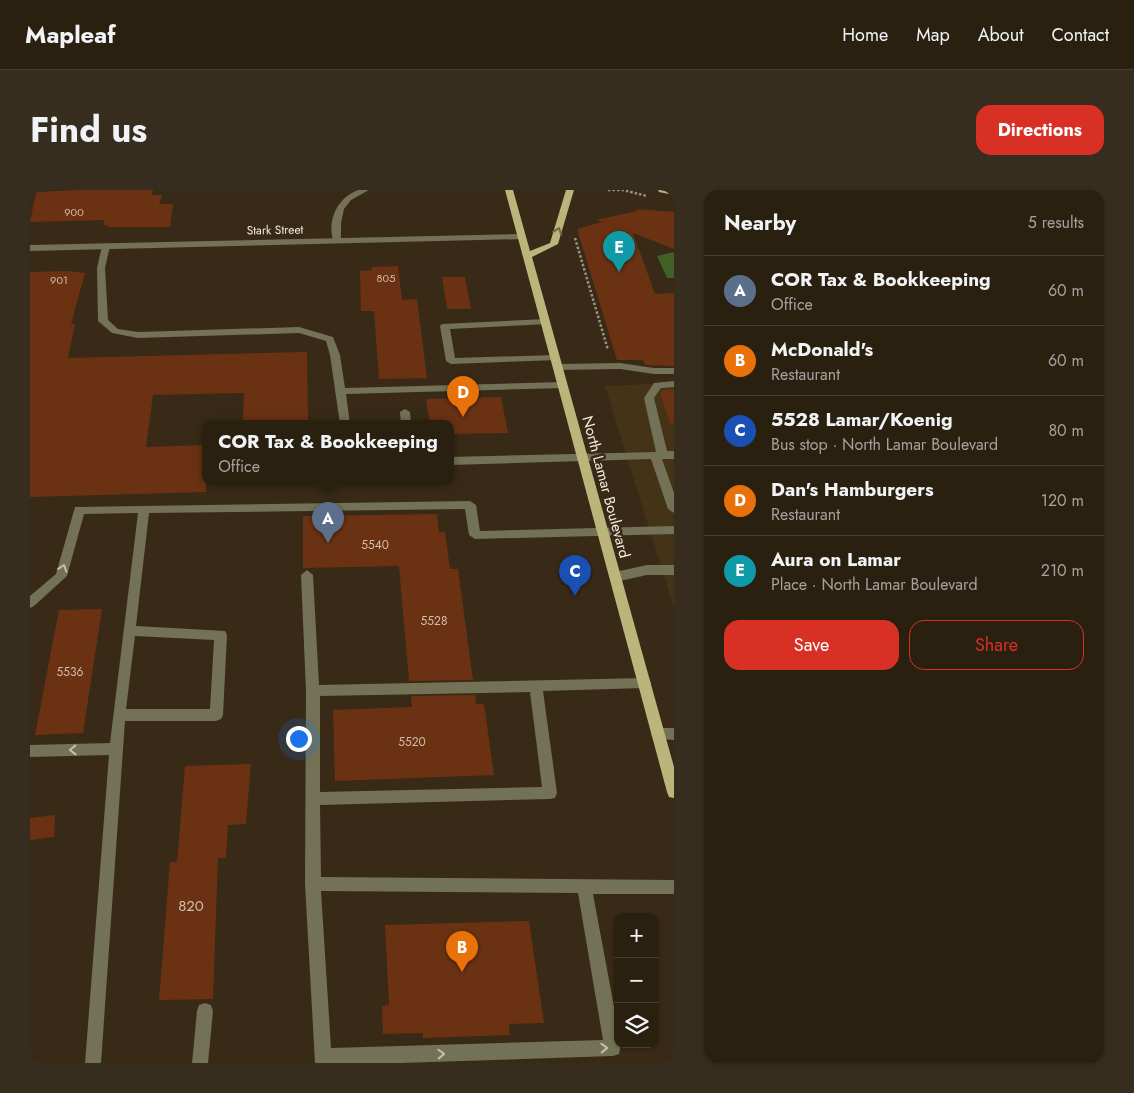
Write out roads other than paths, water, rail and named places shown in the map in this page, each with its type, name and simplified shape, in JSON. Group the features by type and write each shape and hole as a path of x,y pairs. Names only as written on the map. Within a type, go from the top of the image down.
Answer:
{"main road":[{"name":"North Lamar Boulevard","path":"509,190 674,792"},
{"path":"528,256 554,244 570,190"},
{"path":"662,190 674,193"}],"street":[{"path":"337,241 337,212 343,201 365,190"},
{"name":"Stark Street","path":"30,248 521,237"},
{"path":"106,246 102,268 104,321 115,331 138,336 299,330 317,334 330,340 336,356 344,420"},
{"path":"545,322 445,326 451,361 556,363 674,371"},
{"path":"674,384 658,385 648,398 659,455 674,509"},
{"path":"340,390 562,385"},
{"path":"405,412 406,420"},
{"path":"454,461 674,455"},
{"path":"30,603 61,576 79,510 470,505 476,535 674,530"},
{"path":"93,1063 119,715 144,509"},
{"path":"615,577 647,570 674,570"},
{"path":"307,575 313,691 313,884 323,1060 613,1048 584,886"},
{"path":"119,715 216,715 221,635 129,631"},
{"path":"313,691 644,683"},
{"path":"313,799 550,793 536,686"},
{"path":"658,734 674,734"},
{"path":"30,751 117,749"},
{"path":"313,884 674,887"},
{"path":"200,1063 204,1011"}],"place":[{"name":"Aura on Lamar","path":"619,272"},
{"name":"Dan's Hamburgers","path":"463,417"},
{"name":"COR Tax & Bookkeeping","path":"328,543"},
{"name":"5528 Lamar/Koenig","path":"575,596"},
{"name":"McDonald's","path":"462,972"}]}
